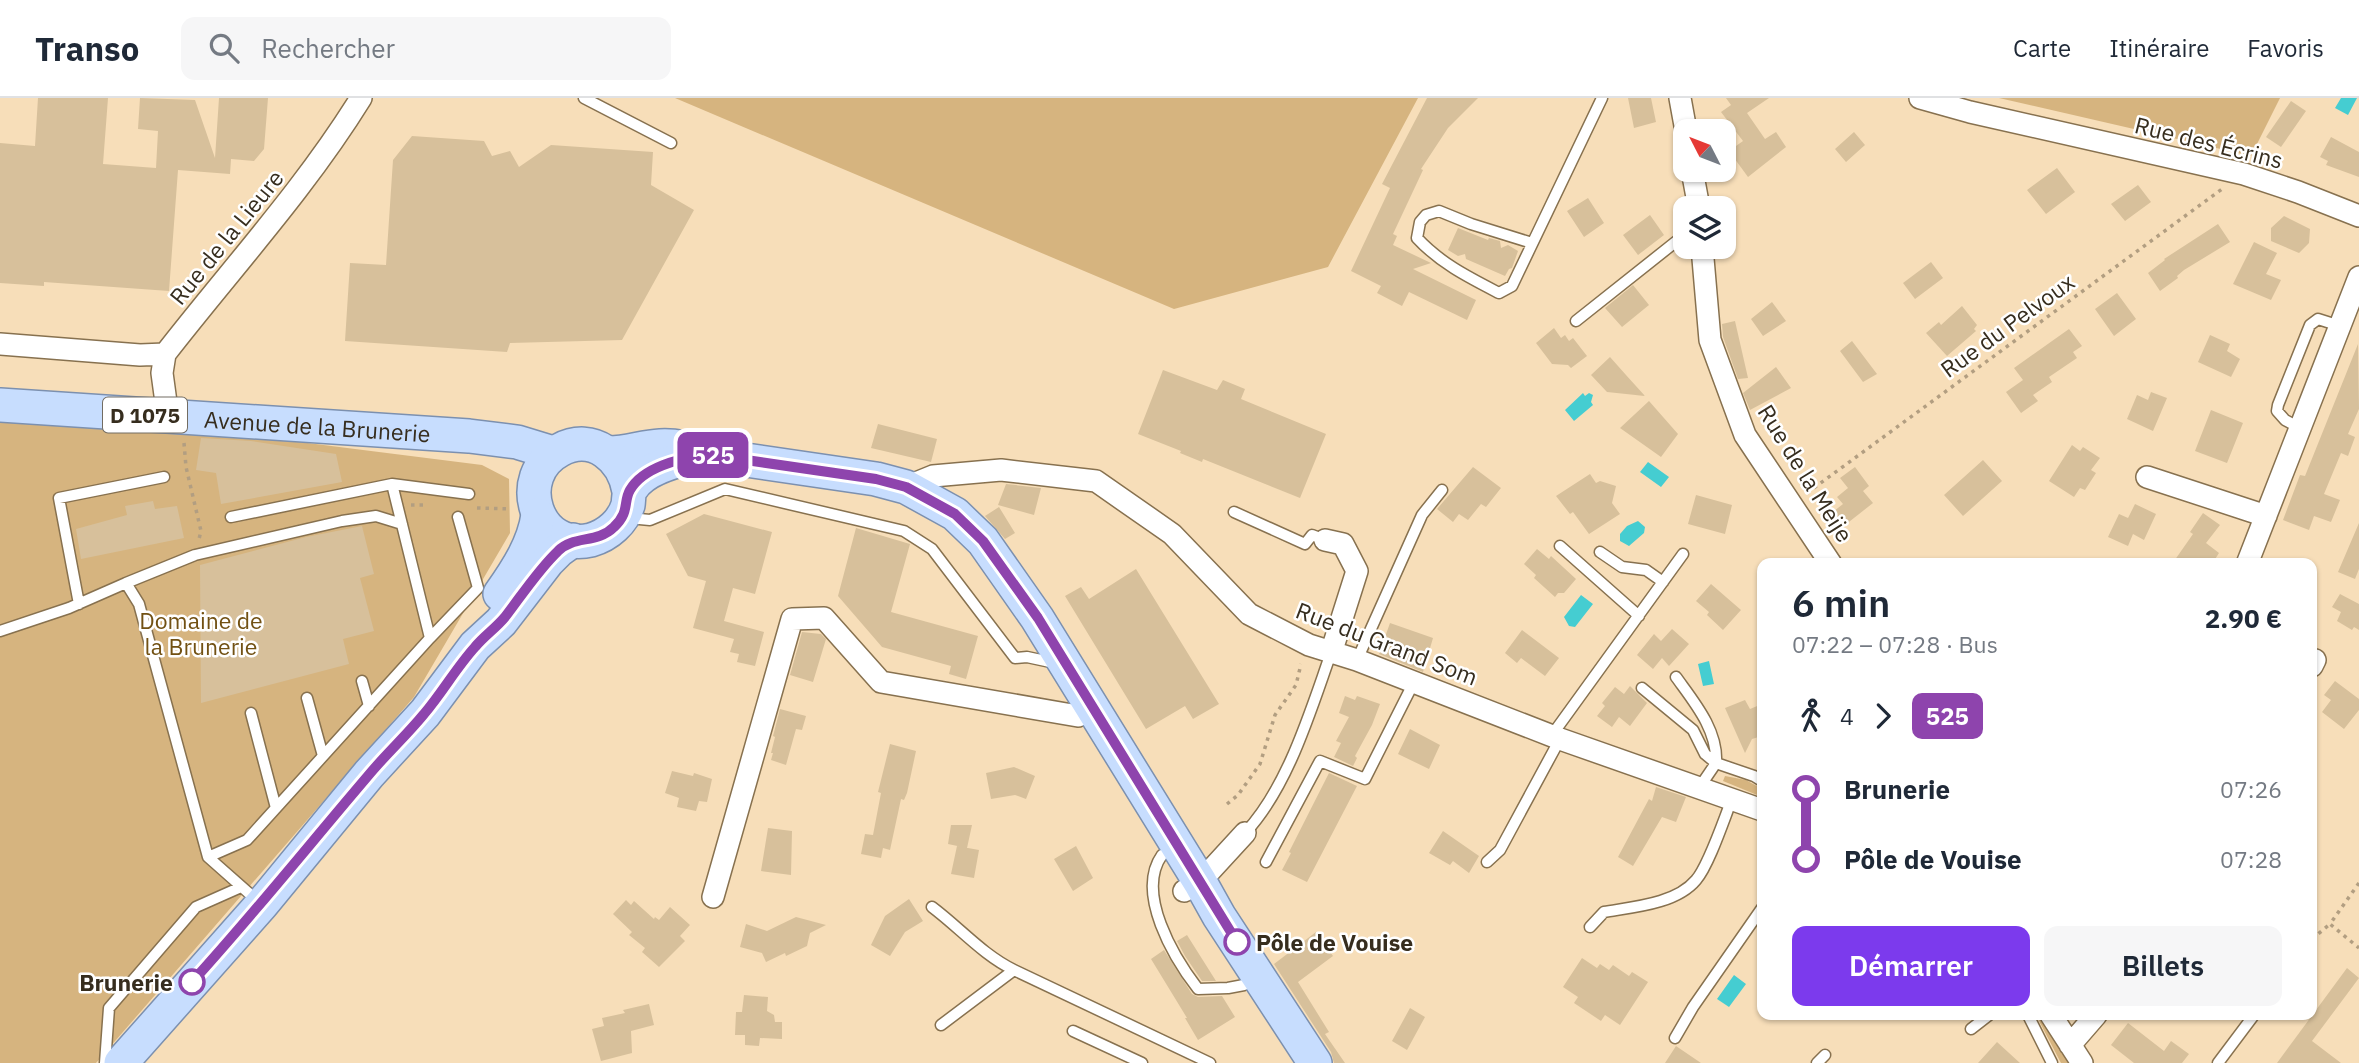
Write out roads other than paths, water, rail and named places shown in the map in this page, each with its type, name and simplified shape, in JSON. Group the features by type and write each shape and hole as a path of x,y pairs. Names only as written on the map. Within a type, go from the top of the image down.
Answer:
{"main road":[{"name":"Avenue de la Brunerie","path":"0,405 176,429 469,436 517,442 553,453"},
{"name":"Avenue de la Brunerie","path":"469,436 511,461 536,500"},
{"path":"475,646 486,614 517,570 536,529 540,467 553,453 579,444 609,453 620,463 626,476 626,504"},
{"path":"609,453 678,446 705,454 891,483 942,521 1055,663 1192,887 1244,985 1294,1063"},
{"path":"536,500 547,527 559,536 588,541 613,528 638,481 653,470 677,460 705,454"},
{"path":"121,1063 251,896 425,713 475,646 501,622 548,561 573,540"},
{"path":"1086,712 1162,855 1219,916 1315,1063"}],"street":[{"name":"Rue de la Lieure","path":"165,354 292,197 332,144 361,98"},
{"path":"1680,98 1684,119"},
{"name":"Rue des Écrins","path":"1920,98 1983,115 2244,174 2359,216"},
{"name":"Rue de la Meije","path":"1703,259 1710,341 1745,435 1827,558"},
{"path":"2249,558 2300,428 2348,323 2359,277"},
{"path":"0,344 140,355 165,354 162,373 176,429"},
{"name":"Rue du Grand Som","path":"891,483 1001,470 1096,481 1172,534 1249,614 1309,645 1357,660 1556,737 1757,808"},
{"path":"2147,477 2266,516"},
{"path":"1325,540 1343,544 1357,571 1331,653"},
{"path":"713,897 792,619 824,618 881,682 1086,712"},
{"path":"1192,887 1245,833"},
{"path":"2054,1020 2076,1054"},
{"path":"2076,1054 2093,1020"}],"lane":[{"path":"584,98 671,143"},
{"path":"1532,243 1440,211 1426,215 1420,222 1417,237 1433,255 1450,268 1499,293 1512,286 1602,98"},
{"path":"1576,321 1673,244"},
{"path":"2300,428 2285,420 2277,411 2313,321 2348,323"},
{"path":"79,604 59,498 164,477"},
{"path":"392,484 430,638"},
{"path":"231,517 392,484 469,494"},
{"path":"626,504 650,520 725,489 904,531 932,549 1015,659 1027,657 1055,663"},
{"path":"1357,660 1422,515 1442,490"},
{"path":"1234,512 1305,544 1312,536 1325,540"},
{"path":"0,631 79,604 195,555 342,521 376,516 402,524"},
{"path":"208,857 247,840 478,588 458,517"},
{"path":"1560,546 1639,616"},
{"path":"1600,552 1622,568 1646,570 1663,582"},
{"path":"1487,862 1500,850 1556,737 1684,554"},
{"path":"126,583 139,604 208,857 251,896"},
{"path":"1245,833 1262,815 1303,733 1331,653"},
{"path":"1676,677 1703,716 1716,750 1716,762 1699,788"},
{"path":"362,681 369,706"},
{"path":"1266,862 1320,761 1365,779 1414,682"},
{"path":"1642,688 1693,730 1705,754 1716,762 1757,778"},
{"path":"307,698 323,756"},
{"path":"251,713 276,808"},
{"path":"1590,927 1604,912 1640,907 1671,897 1696,880 1712,850 1732,799"},
{"path":"1162,855 1157,861 1154,876 1154,898 1161,930 1180,966 1198,989 1244,985"},
{"path":"105,1063 109,1008 196,907 251,896"},
{"path":"932,907 994,960 1210,1063"},
{"path":"1675,1038 1693,1007 1757,915"},
{"path":"941,1025 1014,970"},
{"path":"1971,1029 1983,1020"},
{"path":"2030,1020 2052,1063"},
{"path":"2218,1063 2250,1020"},
{"path":"1073,1031 1142,1063"}],"water":[{"path":"2341,98 2357,98 2348,115 2335,108"},
{"path":"1583,393 1585,396 1589,393 1593,395 1593,405 1574,421 1565,410"},
{"path":"1648,462 1669,477 1661,487 1640,472"},
{"path":"1638,521 1645,527 1644,533 1629,546 1620,541 1620,534 1627,526"},
{"path":"1581,595 1593,604 1575,627 1569,626 1564,617"},
{"path":"1709,661 1714,684 1703,686 1698,664"},
{"path":"1734,975 1746,984 1729,1007 1717,999"}],"place":[{"name":"Pôle de Vouise","path":"1237,942"},
{"name":"Brunerie","path":"192,982"}],"park label":[{"name":"Domaine de la Brunerie","path":"201,633"}]}
